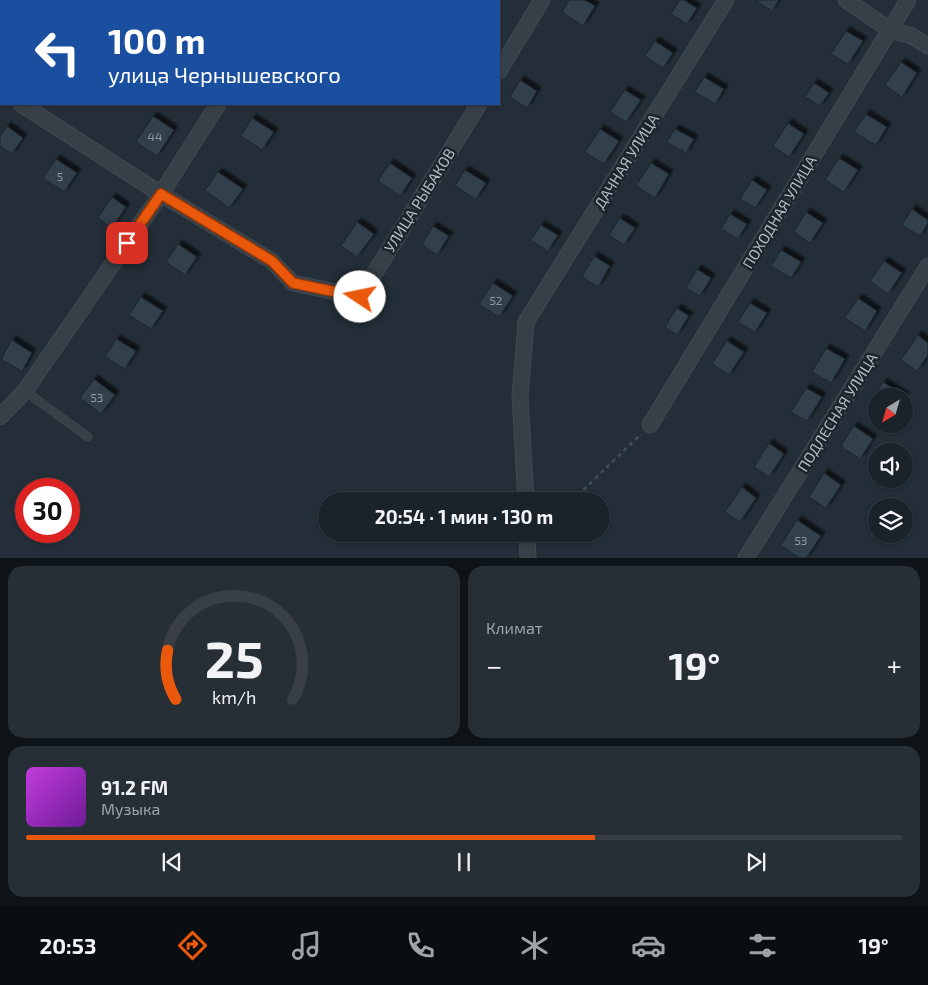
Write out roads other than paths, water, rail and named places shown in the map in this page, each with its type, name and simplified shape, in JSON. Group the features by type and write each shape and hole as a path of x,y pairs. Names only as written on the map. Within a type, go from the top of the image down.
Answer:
{"street":[{"path":"500,69 542,0"},
{"name":"ДАЧНАЯ УЛИЦА","path":"525,492 520,397 526,322 726,0"},
{"path":"846,0 890,30 912,36 928,46"},
{"name":"ПОХОДНАЯ УЛИЦА","path":"650,424 908,0"},
{"path":"23,105 161,194"},
{"path":"0,417 25,391 161,194 217,105"},
{"name":"УЛИЦА РЫБАКОВ","path":"161,194 272,261 293,283 360,297 478,105"},
{"name":"ПОДЛЕСНАЯ УЛИЦА","path":"746,558 928,266"},
{"path":"527,542 528,558"}],"lane":[{"path":"25,391 88,436"}]}
